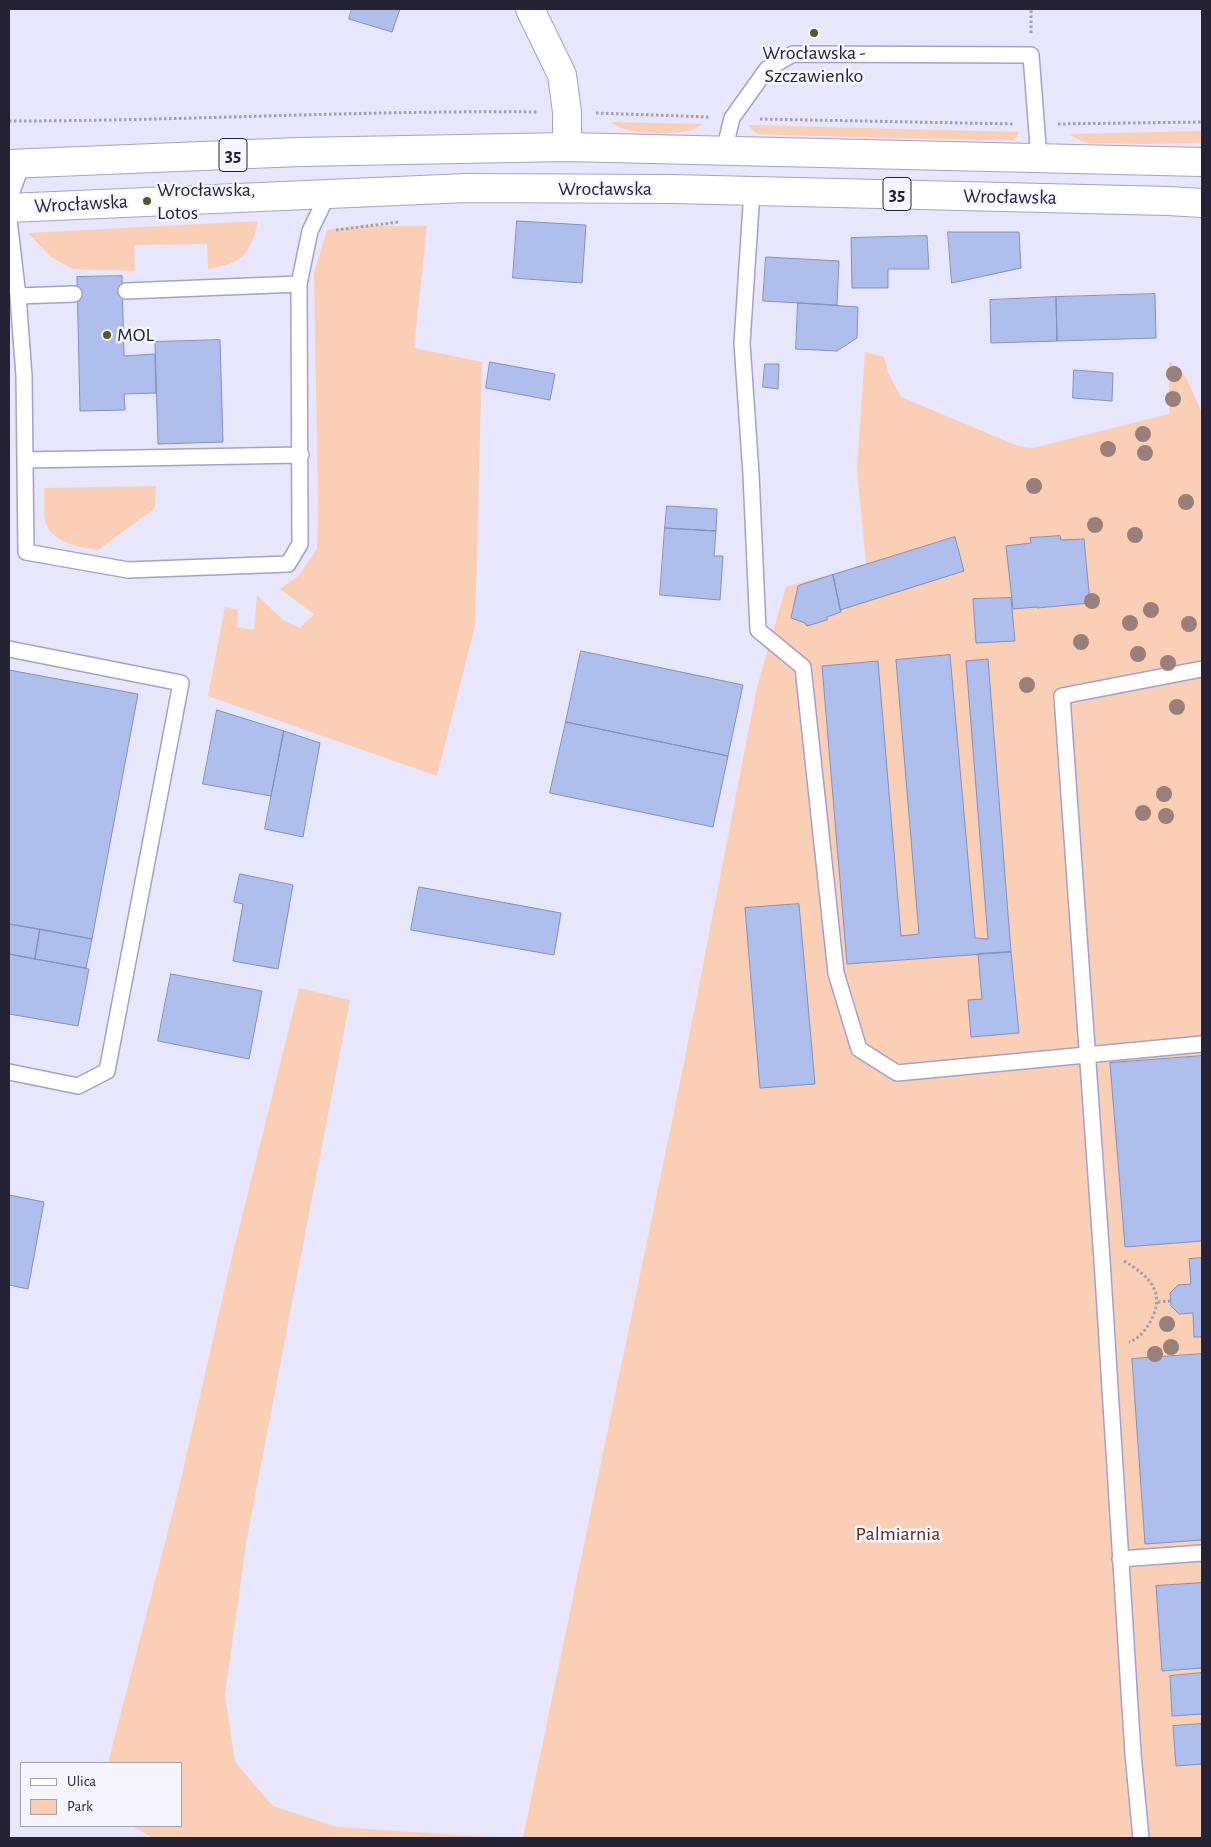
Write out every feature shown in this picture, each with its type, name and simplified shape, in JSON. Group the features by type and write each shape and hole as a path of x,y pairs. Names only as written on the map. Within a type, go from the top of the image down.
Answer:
{"main road":[{"path":"530,9 562,75 567,112 567,147"},
{"name":"Wrocławska","path":"16,164 299,152 567,147 1202,162"},
{"name":"Wrocławska","path":"9,208 466,188 752,191 1202,203"}],"lane":[{"path":"724,151 732,118 767,69 793,54 1031,55 1039,159"},
{"path":"9,200 16,164"},
{"path":"752,191 742,343 751,474 758,630 803,667 836,974 859,1049 897,1073 1202,1044"},
{"path":"9,220 18,296 24,376 26,552 128,570 288,564 300,544 299,284 310,231 328,194"},
{"path":"126,291 299,284"},
{"path":"18,296 74,294"},
{"path":"25,460 301,455"},
{"path":"9,649 181,683 107,1071 78,1086 9,1072"},
{"path":"1141,1838 1133,1754 1106,1349 1102,1260 1062,696 1202,669"},
{"path":"1120,1558 1202,1553"}],"path":[{"path":"1036,124 1202,122"},
{"path":"1102,1260 1117,1259 1143,1273 1151,1284 1158,1302 1156,1312 1144,1331 1134,1340 1106,1349"},
{"path":"1158,1302 1170,1301"}],"green space":[{"path":"610,122 702,124 689,131 659,133 629,130"},
{"path":"749,125 1019,132 1013,140 772,135 756,133"},
{"path":"1202,131 1202,143 1089,143 1069,134"},
{"path":"258,221 252,242 243,256 229,264 208,269 207,244 134,245 135,271 73,269 51,257 28,233"},
{"path":"364,226 427,226 414,348 482,362 475,626 437,776 208,696 225,607 238,610 237,627 254,630 257,595 283,620 300,628 314,614 280,589 298,576 317,549 318,502 314,273 327,230"},
{"name":"Palmiarnia","path":"865,352 884,357 888,372 901,397 1018,446 1033,448 1169,414 1169,361 1186,377 1202,413 1202,1838 523,1838 682,1073 757,687 786,587 866,564 857,470"},
{"path":"156,486 155,508 98,550 76,546 61,540 50,531 46,524 44,488"},
{"path":"299,988 350,1000 247,1538 225,1694 235,1762 273,1806 337,1827 505,1838 153,1838 134,1827 182,1827 182,1762 108,1762 178,1492 230,1265"}],"building":[{"path":"352,9 400,9 392,32 349,19"},
{"path":"517,221 586,225 582,283 513,278"},
{"path":"948,232 1019,232 1021,268 952,283"},
{"path":"927,236 929,269 888,269 888,288 852,288 851,238"},
{"path":"766,257 839,261 837,305 763,301"},
{"path":"122,276 124,356 155,354 156,393 124,394 125,410 80,411 77,277"},
{"path":"1155,294 1156,338 1057,341 1056,297"},
{"path":"1056,297 1057,341 991,343 990,300"},
{"path":"798,303 858,307 857,338 837,351 796,349"},
{"path":"220,340 223,442 158,444 155,342"},
{"path":"490,362 555,374 550,400 486,388"},
{"path":"765,364 779,364 778,389 763,387"},
{"path":"1074,370 1113,373 1112,401 1073,398"},
{"path":"667,506 717,509 716,531 665,528"},
{"path":"665,528 716,531 714,556 723,556 720,600 660,595"},
{"path":"1060,536 1061,540 1084,539 1090,603 1013,609 1006,546 1031,543 1030,538"},
{"path":"955,537 964,571 840,610 833,575"},
{"path":"833,575 841,612 827,617 827,620 807,626 805,623 791,618 798,586"},
{"path":"1011,598 1015,641 976,643 973,599"},
{"path":"581,651 743,685 728,756 566,722"},
{"path":"950,655 975,938 988,939 966,661 988,659 1011,952 847,964 822,666 878,661 901,936 919,934 896,660"},
{"path":"9,670 138,694 92,939 9,924"},
{"path":"217,710 284,731 271,796 203,784"},
{"path":"566,722 728,756 713,827 550,793"},
{"path":"284,731 320,743 303,837 265,829"},
{"path":"240,874 293,885 278,969 233,961 243,904 234,902"},
{"path":"419,887 561,913 554,955 411,930"},
{"path":"799,904 815,1084 760,1088 745,908"},
{"path":"9,924 40,929 35,959 9,954"},
{"path":"40,929 92,939 86,968 35,959"},
{"path":"1011,952 1019,1033 971,1037 968,1000 982,999 978,954"},
{"path":"9,954 89,969 78,1026 9,1014"},
{"path":"171,974 262,991 249,1059 158,1041"},
{"path":"1202,1056 1202,1241 1125,1247 1110,1063"},
{"path":"9,1195 44,1202 28,1289 9,1285"},
{"path":"1202,1258 1202,1337 1194,1337 1193,1313 1179,1314 1171,1306 1170,1293 1178,1285 1191,1284 1189,1259"},
{"path":"1202,1354 1202,1540 1145,1544 1132,1359"},
{"path":"1202,1583 1202,1668 1162,1671 1156,1586"},
{"path":"1202,1673 1202,1714 1172,1716 1170,1676"},
{"path":"1202,1724 1202,1764 1176,1766 1173,1726"}],"place":[{"name":"Wrocławska - Szczawienko","path":"814,33"},
{"name":"Wrocławska, Lotos","path":"147,201"},
{"name":"MOL","path":"107,335"}]}
